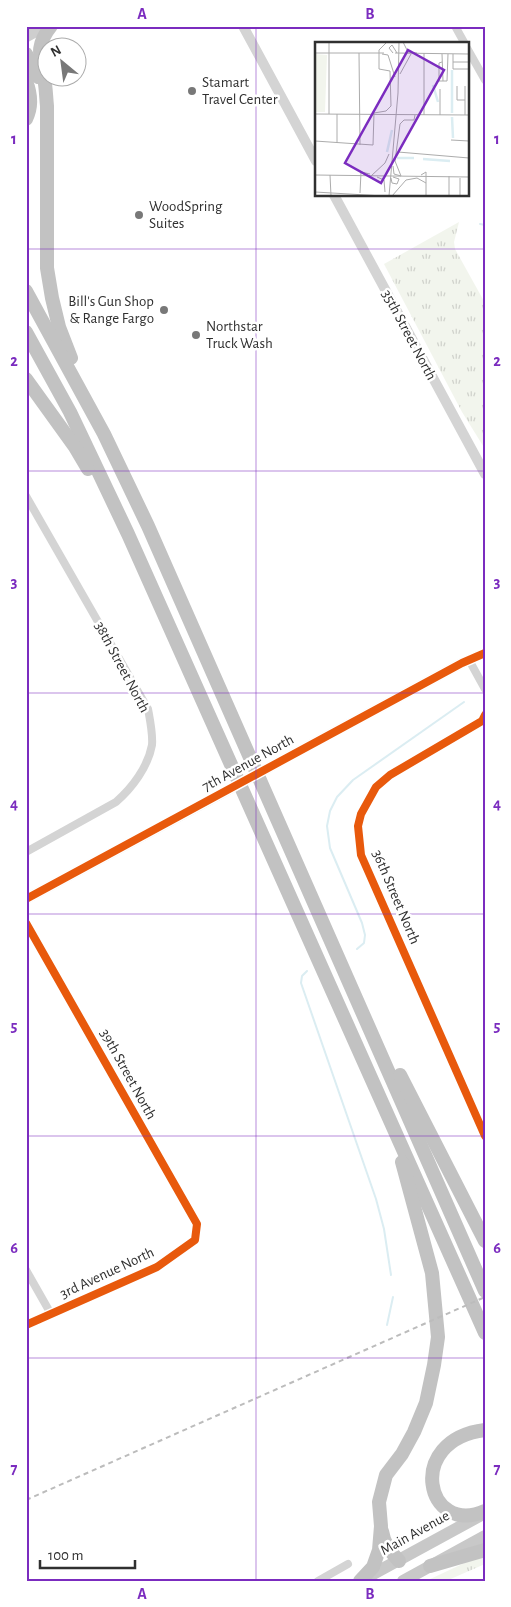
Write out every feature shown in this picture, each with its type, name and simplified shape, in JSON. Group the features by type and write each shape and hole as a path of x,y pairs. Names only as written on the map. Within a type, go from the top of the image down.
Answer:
{"highway":[{"path":"50,26 44,34 39,49 45,80 47,106 47,268 52,298 66,348 88,394 104,434"},
{"path":"26,54 41,83 47,106"},
{"path":"26,81 30,98 30,108 26,119"},
{"path":"26,290 104,434 148,526 485,1291"},
{"path":"26,332 70,412 128,534 485,1333"},
{"path":"26,378 75,447 128,534"},
{"path":"328,935 362,995 399,1074 485,1241"},
{"path":"389,1116 432,1273 438,1337 434,1365 423,1410 402,1454 386,1475 379,1502 384,1540 389,1550 399,1561"},
{"path":"485,1430 463,1434 446,1446 439,1455 434,1467 432,1488 440,1502 453,1513 465,1516 485,1512"},
{"path":"360,1581 374,1567 379,1550 381,1526"},
{"path":"430,1566 485,1550"}],"main road":[{"path":"26,36 46,26"},
{"name":"Main Avenue","path":"360,1581 485,1512"},
{"path":"399,1561 407,1580 485,1536"}],"street":[{"path":"243,26 315,159"},
{"path":"455,26 464,42"},
{"path":"468,50 485,80"},
{"name":"35th Street North","path":"335,196 485,474"},
{"name":"38th Street North","path":"26,496 148,709 152,745 137,779 116,802 26,852"},
{"name":"7th Avenue North","path":"26,899 278,762 485,653"},
{"path":"469,660 485,689"},
{"name":"36th Street North","path":"485,715 482,721 390,775 376,786 361,814 358,826 362,855 485,1136"},
{"name":"39th Street North","path":"26,923 197,1224 195,1240"},
{"name":"3rd Avenue North","path":"26,1325 157,1268 195,1240"},
{"path":"26,1270 50,1314"},
{"path":"318,1581 348,1564"}],"green space":[{"path":"459,222 454,242 455,249 485,303 485,449 462,412 384,264"},
{"path":"485,1557 485,1564 446,1581 426,1581 473,1559"}],"waterway":[{"path":"480,224 485,225"},
{"path":"357,949 364,943 365,935 362,923 330,848 327,826 330,811 337,797 353,780 464,702"},
{"path":"307,971 302,976 301,983 376,1199 384,1229 391,1275"},
{"path":"387,1325 393,1297"}],"railway":[{"path":"26,1500 485,1297"}],"cycle path":[{"path":"26,899 462,663 485,653"},
{"path":"485,715 482,721 390,775 376,787 361,814 358,826 361,855 485,1136"},
{"path":"26,923 197,1224 195,1240 157,1267 26,1325"}],"place":[{"name":"Stamart Travel Center","path":"192,91"},
{"name":"WoodSpring Suites","path":"139,215"},
{"name":"Bill's Gun Shop & Range Fargo","path":"164,310"},
{"name":"Northstar Truck Wash","path":"196,335"}]}
